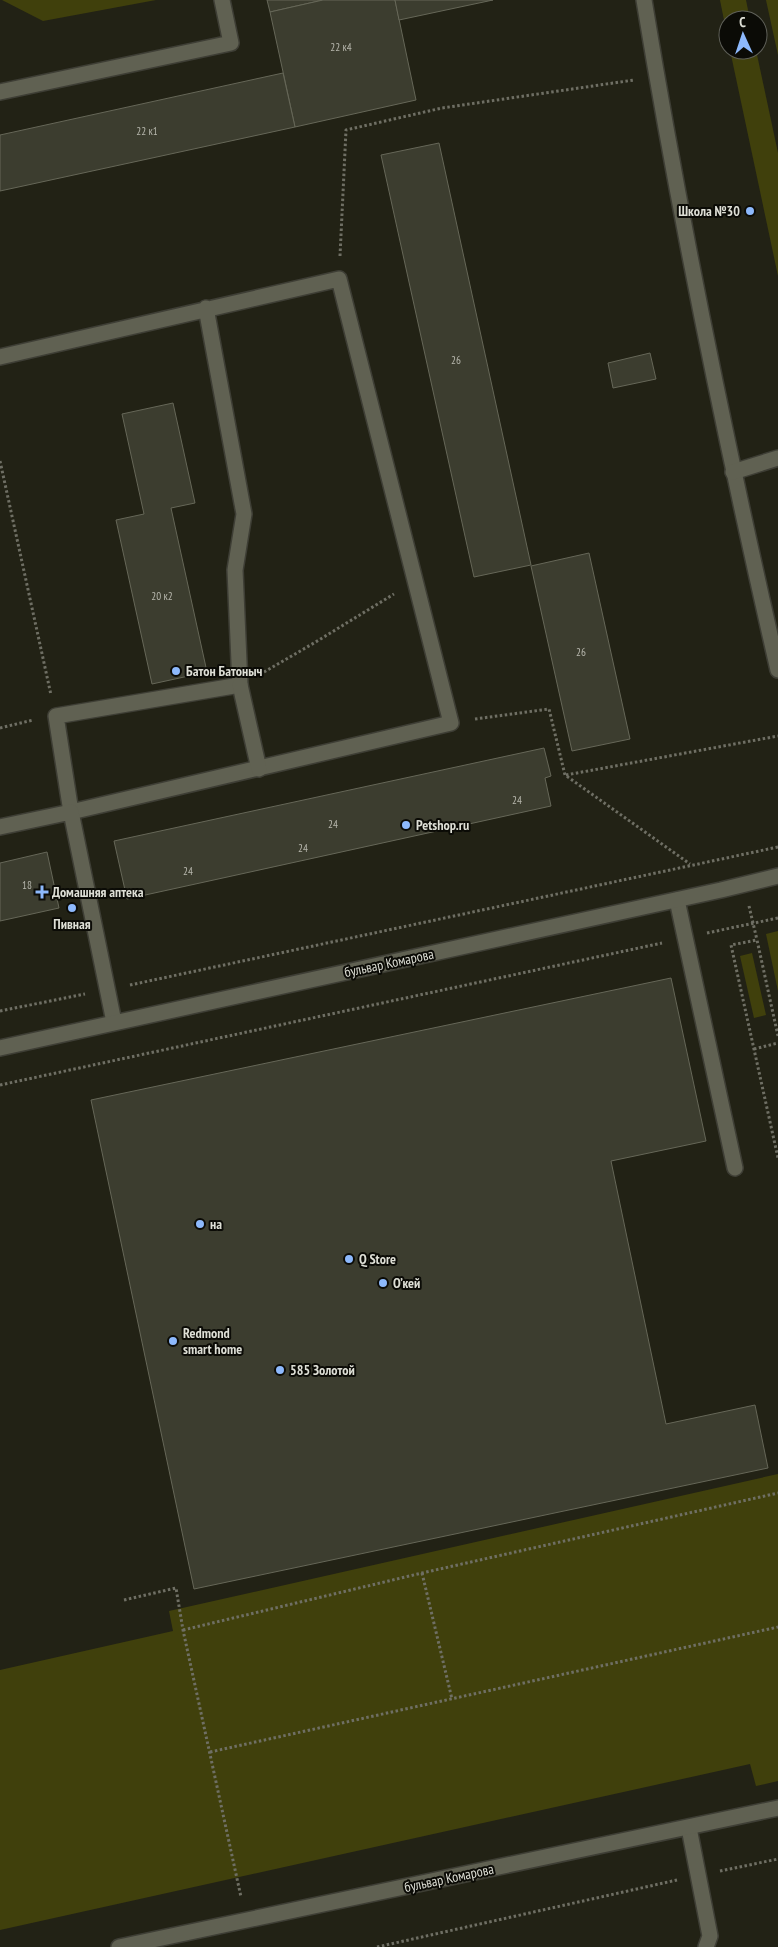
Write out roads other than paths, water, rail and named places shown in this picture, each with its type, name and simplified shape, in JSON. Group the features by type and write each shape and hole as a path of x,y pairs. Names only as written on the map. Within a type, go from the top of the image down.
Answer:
{"street":[{"path":"0,92 231,43 222,0"},
{"path":"644,0 656,77 733,472 778,670"},
{"path":"0,356 340,279 451,723 259,769 0,827"},
{"path":"206,308 244,514 235,570 240,685 259,769"},
{"path":"733,472 778,458"},
{"path":"114,1022 72,812 56,716 240,685"},
{"name":"бульвар Комарова","path":"0,1048 677,900 778,876"},
{"path":"677,900 735,1168"},
{"name":"бульвар Комарова","path":"119,1947 778,1808"},
{"path":"689,1828 710,1936 706,1947"}],"place":[{"name":"Школа №30","path":"750,211"},
{"name":"Батон Батоныч","path":"176,671"},
{"name":"Petshop.ru","path":"406,825"},
{"name":"Домашняя аптека","path":"42,892"},
{"name":"Пивная","path":"72,908"},
{"name":"на","path":"200,1224"},
{"name":"Q Store","path":"349,1259"},
{"name":"О’кей","path":"383,1283"},
{"name":"Redmond smart home","path":"173,1341"},
{"name":"585 Золотой","path":"280,1370"}]}
